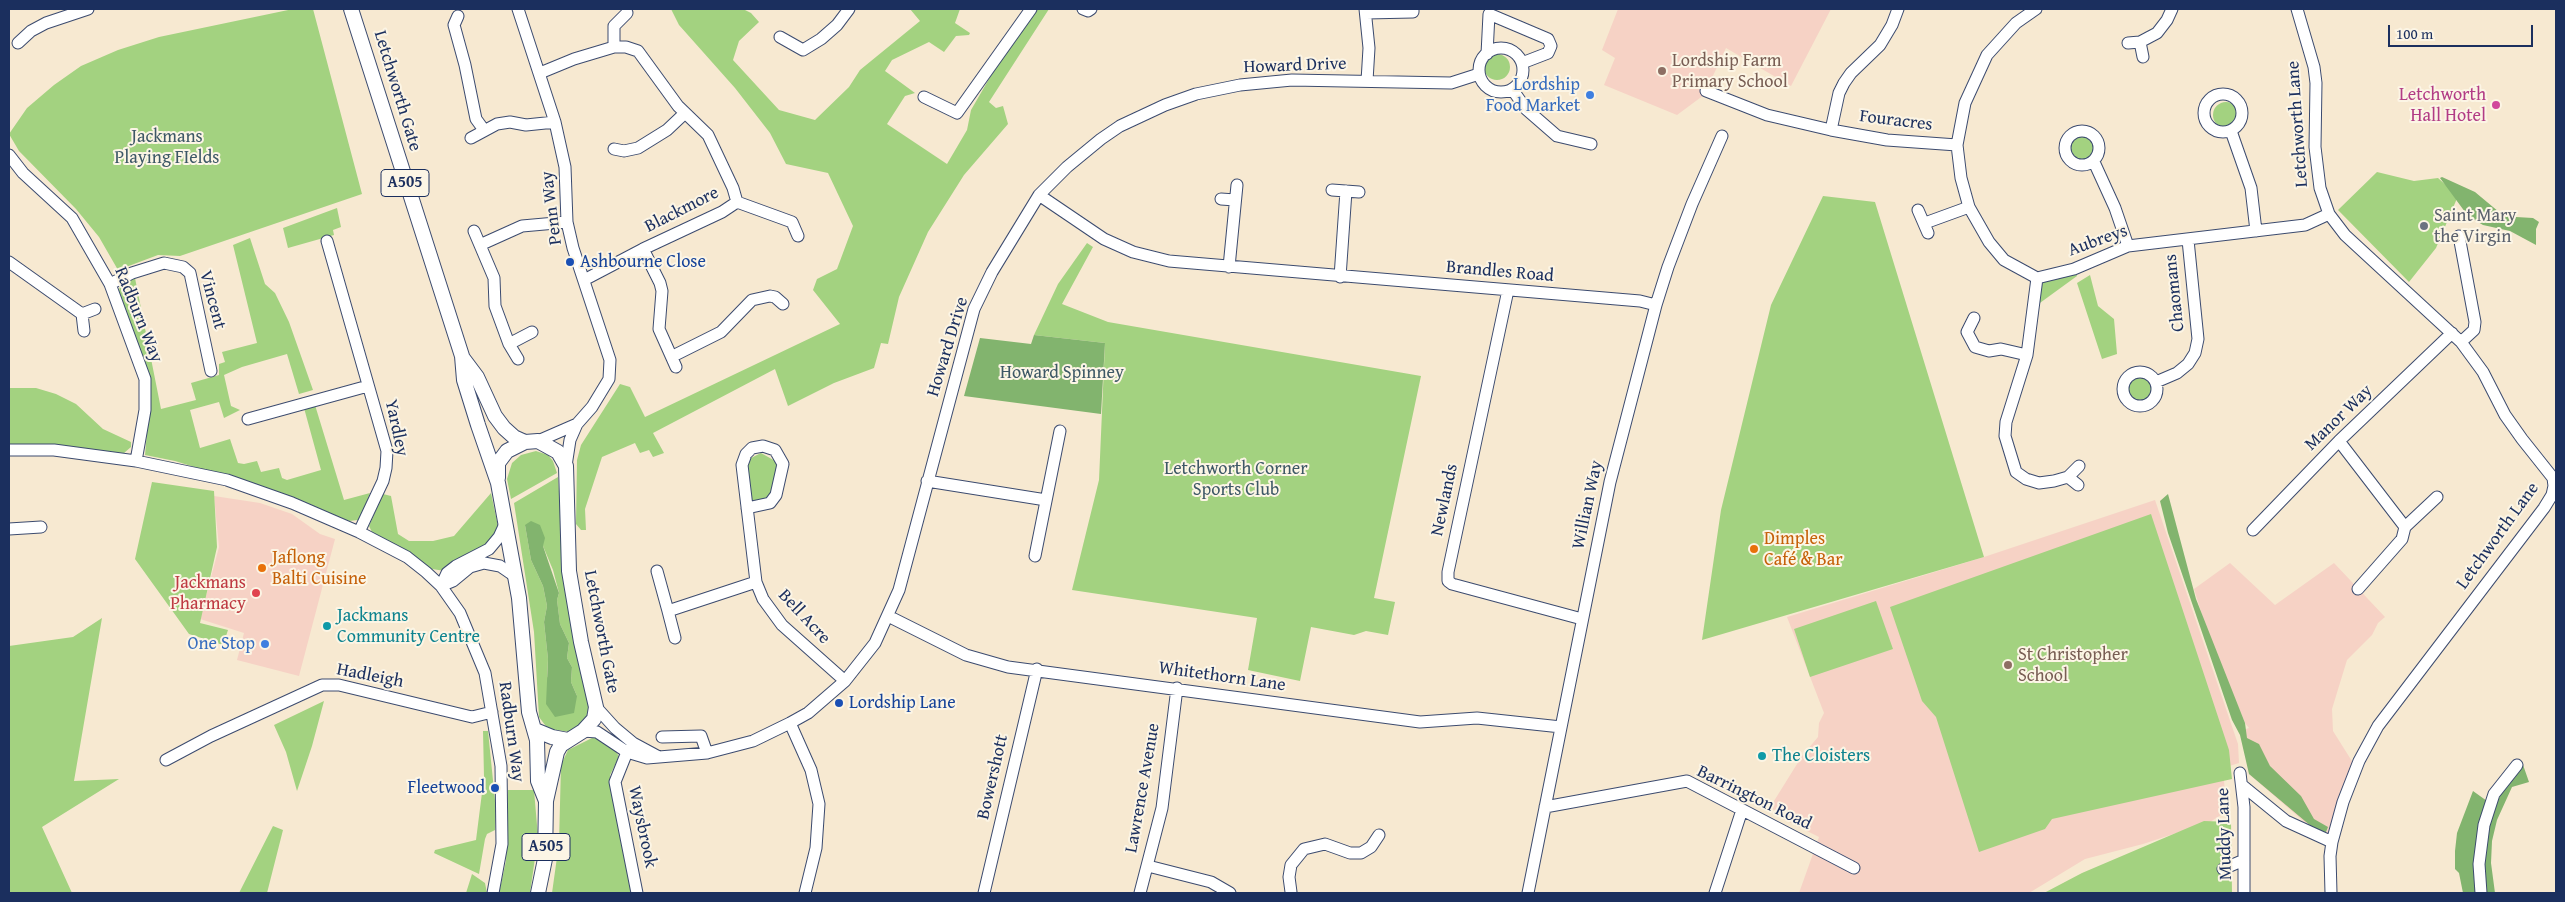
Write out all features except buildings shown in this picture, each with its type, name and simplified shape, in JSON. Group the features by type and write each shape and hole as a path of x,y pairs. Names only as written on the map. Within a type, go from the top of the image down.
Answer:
{"main road":[{"name":"Letchworth Gate","path":"351,9 462,356 464,380 498,483"},
{"name":"Letchworth Gate","path":"462,356 477,377 495,416 504,428 514,437 558,452 566,466 569,571 581,642 596,707 594,719 583,731 568,740"},
{"name":"Letchworth Gate","path":"531,442 507,451 498,463 498,483 516,577 529,712 535,730"},
{"path":"535,730 552,737 568,740"},
{"name":"A505","path":"535,730 538,781 546,801"},
{"name":"A505","path":"538,893 545,858 546,801 556,752 568,740"}],"street":[{"path":"18,43 31,31 46,23 88,9"},
{"name":"Penn Way","path":"518,9 555,122 565,167 567,222 610,360 609,379 592,407 577,424 570,440 566,466"},
{"path":"780,37 803,50 820,40 837,26 849,9"},
{"path":"924,97 957,114 1031,9"},
{"path":"1084,9 1088,11 1091,9"},
{"path":"1367,81 1369,48 1365,11 1413,12 1413,9"},
{"name":"Fouracres","path":"1831,130 1844,83 1851,73 1880,45 1892,25 1898,9"},
{"path":"2036,9 2016,23 1987,55 1965,103 1958,145 1961,178 1969,207 1988,242 2004,260 2037,278 2027,355 2006,422 2005,436 2016,472 2026,479 2038,483 2068,477 2079,466"},
{"path":"2128,43 2140,42 2163,28 2172,9"},
{"name":"Letchworth Lane","path":"2298,9 2314,67 2316,83 2315,147 2320,188 2329,214 2345,235 2461,342 2483,372 2511,423 2554,478 2554,496 2378,726 2359,761 2343,802 2332,842 2330,856 2331,893"},
{"path":"614,48 614,26 627,13"},
{"path":"1487,54 1489,14 1548,39 1551,46 1548,53 1522,63"},
{"path":"458,16 454,26 455,33 465,65 476,119 484,130"},
{"path":"2140,42 2144,58"},
{"name":"Blackmore","path":"540,74 574,59 614,48 626,47 638,51 685,114 708,135 737,202"},
{"path":"1493,50 1510,50 1522,63 1521,78 1512,89 1498,91 1491,89 1479,74 1480,64 1487,54 1493,50"},
{"name":"Howard Drive","path":"583,731 597,732 648,758 707,753 754,741 790,723 808,713 845,681 875,643 901,582 974,310 992,272 1039,195 1066,167 1101,139 1120,126 1165,104 1223,88 1265,81 1451,83 1479,74"},
{"path":"1512,89 1526,109 1557,136 1591,144"},
{"name":"Fouracres","path":"1706,91 1767,115 1831,130 1887,140 1958,145"},
{"path":"614,149 624,151 638,148 667,130 685,114"},
{"path":"471,138 498,124 510,122 526,125 555,122"},
{"path":"2230,131 2251,188 2256,231"},
{"name":"Willian Way","path":"1528,893 1610,482 1656,304 1692,204 1722,136"},
{"name":"Radburn Way","path":"9,155 23,173 72,218 110,284 145,379 145,410 136,461"},
{"path":"2094,162 2115,208 2128,246"},
{"path":"1229,268 1237,185"},
{"path":"1332,190 1360,192"},
{"path":"1340,277 1346,191"},
{"name":"Brandles Road","path":"1039,195 1090,232 1133,252 1169,261 1229,268 1508,290 1656,304"},
{"path":"1221,199 1235,200"},
{"name":"Blackmore","path":"737,202 792,222 798,236"},
{"name":"Blackmore","path":"584,280 722,212 737,202"},
{"path":"1918,210 1927,228 1969,207"},
{"name":"Aubreys","path":"2037,278 2074,269 2128,246 2305,225 2329,214"},
{"path":"482,244 522,226 567,222"},
{"path":"474,231 482,244 494,278 496,306 509,344 518,359"},
{"path":"2459,236 2476,322 2474,330 2461,342"},
{"name":"Chaomans","path":"2156,382 2176,374 2188,364 2195,353 2198,339 2188,240"},
{"name":"Yardley","path":"327,241 330,268 368,386 387,460 383,481 359,532"},
{"name":"Blackmore","path":"644,249 662,291 659,328 665,345 675,361 721,332 752,300 770,296 775,297 783,304"},
{"path":"9,262 82,314 84,331"},
{"name":"Vincent","path":"110,284 132,273 164,263 184,267 190,273 212,364"},
{"name":"Newlands","path":"1508,290 1448,572 1448,581 1452,584 1582,619"},
{"path":"82,314 95,309"},
{"path":"1974,318 1962,329 1972,344 1982,350 2001,349 2027,355"},
{"path":"509,344 532,332"},
{"name":"Manor Way","path":"2253,530 2339,441 2452,333"},
{"name":"Yardley","path":"256,420 368,386"},
{"name":"Penn Way","path":"531,442 577,424"},
{"path":"1035,556 1060,431"},
{"path":"2339,441 2405,527"},
{"name":"Bell Acre","path":"747,508 766,504 774,499 783,464 775,450 758,447 746,454 742,465 747,508 756,582 763,599 782,625 845,681"},
{"name":"Radburn Way","path":"9,450 54,450 136,461 227,480 284,500 359,532 407,557 441,586 460,613 485,673 502,766 502,844 493,893"},
{"path":"2068,477 2078,485"},
{"path":"928,481 1046,500"},
{"path":"2358,589 2402,539 2405,527 2437,498"},
{"path":"441,586 447,573 489,548 499,537 505,524"},
{"path":"9,529 41,527"},
{"path":"441,586 453,582 470,566 484,563 500,566 516,577"},
{"path":"657,571 675,638"},
{"path":"668,611 756,582"},
{"name":"Whitethorn Lane","path":"888,616 966,655 988,663 1420,722 1477,718 1560,728"},
{"name":"Bowershott","path":"984,893 1037,669"},
{"name":"Hadleigh","path":"166,760 211,736 322,686 339,685 472,717 492,712"},
{"name":"Lawrence Avenue","path":"1140,893 1162,808 1177,688"},
{"name":"Howard Drive","path":"596,707 630,748"},
{"path":"790,723 811,770 819,804 816,848 805,893"},
{"path":"662,737 701,736 707,753"},
{"name":"Waysbrook","path":"630,748 615,782 637,893"},
{"path":"2481,893 2479,864 2484,825 2494,794 2517,765"},
{"name":"Muddy Lane","path":"2240,773 2242,786 2244,893"},
{"name":"Barrington Road","path":"1545,807 1688,781 1854,868"},
{"path":"2242,786 2286,821 2332,842"},
{"path":"1715,893 1742,810"},
{"path":"1291,893 1289,877 1291,865 1304,849 1325,844 1350,853 1361,852 1371,847 1379,835"},
{"path":"2223,870 2244,860"},
{"path":"1148,866 1211,882 1230,893"}],"shaded area":[{"name":"Lordship Farm Primary School","path":"1618,9 1831,9 1791,86 1726,48 1704,95 1677,115 1604,85 1615,58 1602,50"},
{"path":"214,496 260,503 292,514 320,534 335,539 299,676 237,660 244,633 200,619 219,547"},
{"name":"St Christopher School","path":"2155,500 2238,744 2239,763 2223,768 2226,806 2224,813 2210,822 2143,844 2085,859 2029,893 1799,893 1819,837 1777,816 1776,810 1769,809 1802,756 1818,737 1819,723 1824,713 1787,617 1984,557"},
{"path":"2230,563 2275,605 2334,563 2385,617 2378,623 2372,635 2347,660 2332,709 2333,731 2355,766 2332,822 2329,839 2317,833 2249,774 2243,730 2249,728 2245,723 2208,634 2194,589"}],"green space":[{"name":"Jackmans Playing FIelds","path":"293,9 313,9 362,194 180,256 158,255 118,270 99,237 76,209 19,151 9,134 27,108 54,85 81,66 118,50 159,37"},
{"path":"671,9 743,9 751,13 759,22 739,41 733,60 779,110 815,120 849,87 860,70 920,21 910,9 960,9 955,23 970,33 969,35 956,36 944,52 929,42 892,60 885,71 915,93 905,96 887,124 947,164 967,130 971,110 1033,9 1049,9 989,102 996,108 1003,106 1008,124 964,175 928,232 899,297 888,344 881,343 874,368 834,383 788,406 775,369 653,433 664,453 653,457 649,450 640,453 635,443 602,457 585,509 586,530 581,530 576,524 577,460 581,445 620,384 630,387 645,417 840,324 813,290 817,279 837,269 853,226 828,173 786,164 770,133 735,88 679,25"},
{"path":"1497,54 1506,58 1510,67 1506,76 1497,80 1488,76 1484,67 1488,58"},
{"path":"2226,102 2235,106 2239,115 2235,124 2226,128 2217,124 2213,115 2217,106"},
{"path":"2082,133 2092,138 2097,148 2092,158 2082,163 2072,158 2067,148 2072,138"},
{"path":"2377,172 2414,181 2438,178 2458,196 2436,248 2409,282 2338,210"},
{"path":"2442,177 2475,192 2499,212 2516,217 2533,218 2539,222 2536,229 2536,245 2510,231 2483,225 2468,216 2440,178"},
{"path":"1823,196 1875,202 1984,557 1702,640 1721,510 1771,305"},
{"path":"337,208 341,227 333,230 334,235 288,248 283,228"},
{"path":"250,238 265,284 275,293 289,322 313,390 299,394 287,354 242,367 224,375 231,406 240,410 224,418 219,402 190,410 200,448 230,439 238,463 244,464 257,461 261,472 279,468 282,478 287,480 321,470 304,408 315,405 344,500 370,493 363,513 358,520 349,521 259,487 175,461 145,455 150,398 118,295 120,286 135,278 161,409 196,400 191,383 219,375 219,364 225,362 222,352 257,343 233,245"},
{"name":"Letchworth Corner Sports Club","path":"1087,243 1093,247 1062,304 1108,322 1421,376 1374,598 1395,602 1388,635 1366,631 1354,635 1311,627 1300,681 1248,670 1257,618 1072,590 1099,480 1105,343 1034,335 1058,284"},
{"path":"2074,269 2077,276 2033,308 2037,278"},
{"path":"2090,275 2098,306 2114,319 2117,354 2102,359 2077,283"},
{"name":"Howard Spinney","path":"1034,335 1105,343 1101,414 964,396 980,338 1031,344"},
{"path":"2140,372 2152,377 2157,389 2152,401 2140,406 2128,401 2123,389 2128,377"},
{"path":"9,388 36,388 56,394 76,404 103,429 131,442 131,447 124,453 53,446 9,446"},
{"path":"536,451 548,455 553,461 557,473 511,499 507,479 512,463 521,455"},
{"path":"761,453 777,462 776,478 772,494 763,500 752,502 746,464 751,458"},
{"path":"558,477 566,592 571,624 582,655 590,715 583,726 571,732 548,729 539,717 534,632 514,503","holes":["525,525 543,546 553,570 559,593 557,600 560,624 569,643 567,658 572,667 571,682 577,696 547,677 548,659 544,622 547,606 543,586 531,560"]},
{"path":"152,482 214,491 217,547 200,623 228,630 223,645 189,634 135,559"},
{"path":"491,493 498,526 493,538 486,548 445,571 432,569 372,532 369,526 383,494 391,496 398,534 409,541 433,541 454,536"},
{"path":"2168,494 2196,599 2245,723 2247,738 2259,744 2270,766 2301,796 2314,819 2328,827 2324,837 2249,774 2240,735 2232,720 2168,533 2160,501"},
{"path":"2151,514 2229,750 2232,779 2052,819 2045,829 1979,852 1936,717 1922,701 1890,607"},
{"path":"531,521 540,525 545,538 543,546 559,593 557,600 560,624 569,643 567,658 572,667 571,682 577,696 574,713 555,717 546,704 548,659 544,622 547,606 543,586 531,560 525,525"},
{"path":"1876,601 1893,649 1810,677 1794,629"},
{"path":"102,618 74,781 119,779 42,827 72,893 9,893 9,646 73,637"},
{"path":"324,701 297,791 286,752 274,725"},
{"path":"483,731 488,731 496,810 495,830 487,834 485,839 479,874 434,853 435,850 476,840 484,777"},
{"path":"594,737 615,749 619,757 610,775 634,893 552,893 559,843 561,765 568,750"},
{"path":"2522,762 2529,782 2512,787 2497,820 2492,841 2491,863 2495,893 2483,893 2487,819 2510,775"},
{"path":"508,790 534,790 538,837 530,893 499,893 506,861"},
{"path":"2473,791 2487,801 2479,893 2463,893 2459,873 2455,869 2455,851 2457,833"},
{"path":"2204,821 2231,822 2232,893 2044,893 2082,873"},
{"path":"273,826 283,830 267,893 239,893"},
{"path":"472,874 485,883 487,893 466,893"}],"place":[{"name":"Lordship Farm Primary School","path":"1662,71"},
{"name":"Lordship Food Market","path":"1590,95"},
{"name":"Letchworth Hall Hotel","path":"2496,105"},
{"name":"Saint Mary the Virgin","path":"2424,226"},
{"name":"Ashbourne Close","path":"570,262"},
{"name":"Dimples Café & Bar","path":"1754,549"},
{"name":"Jaflong Balti Cuisine","path":"262,568"},
{"name":"Jackmans Pharmacy","path":"256,593"},
{"name":"Jackmans Community Centre","path":"327,626"},
{"name":"One Stop","path":"265,644"},
{"name":"St Christopher School","path":"2008,665"},
{"name":"Lordship Lane","path":"839,703"},
{"name":"The Cloisters","path":"1762,756"},
{"name":"Fleetwood","path":"495,788"}]}
